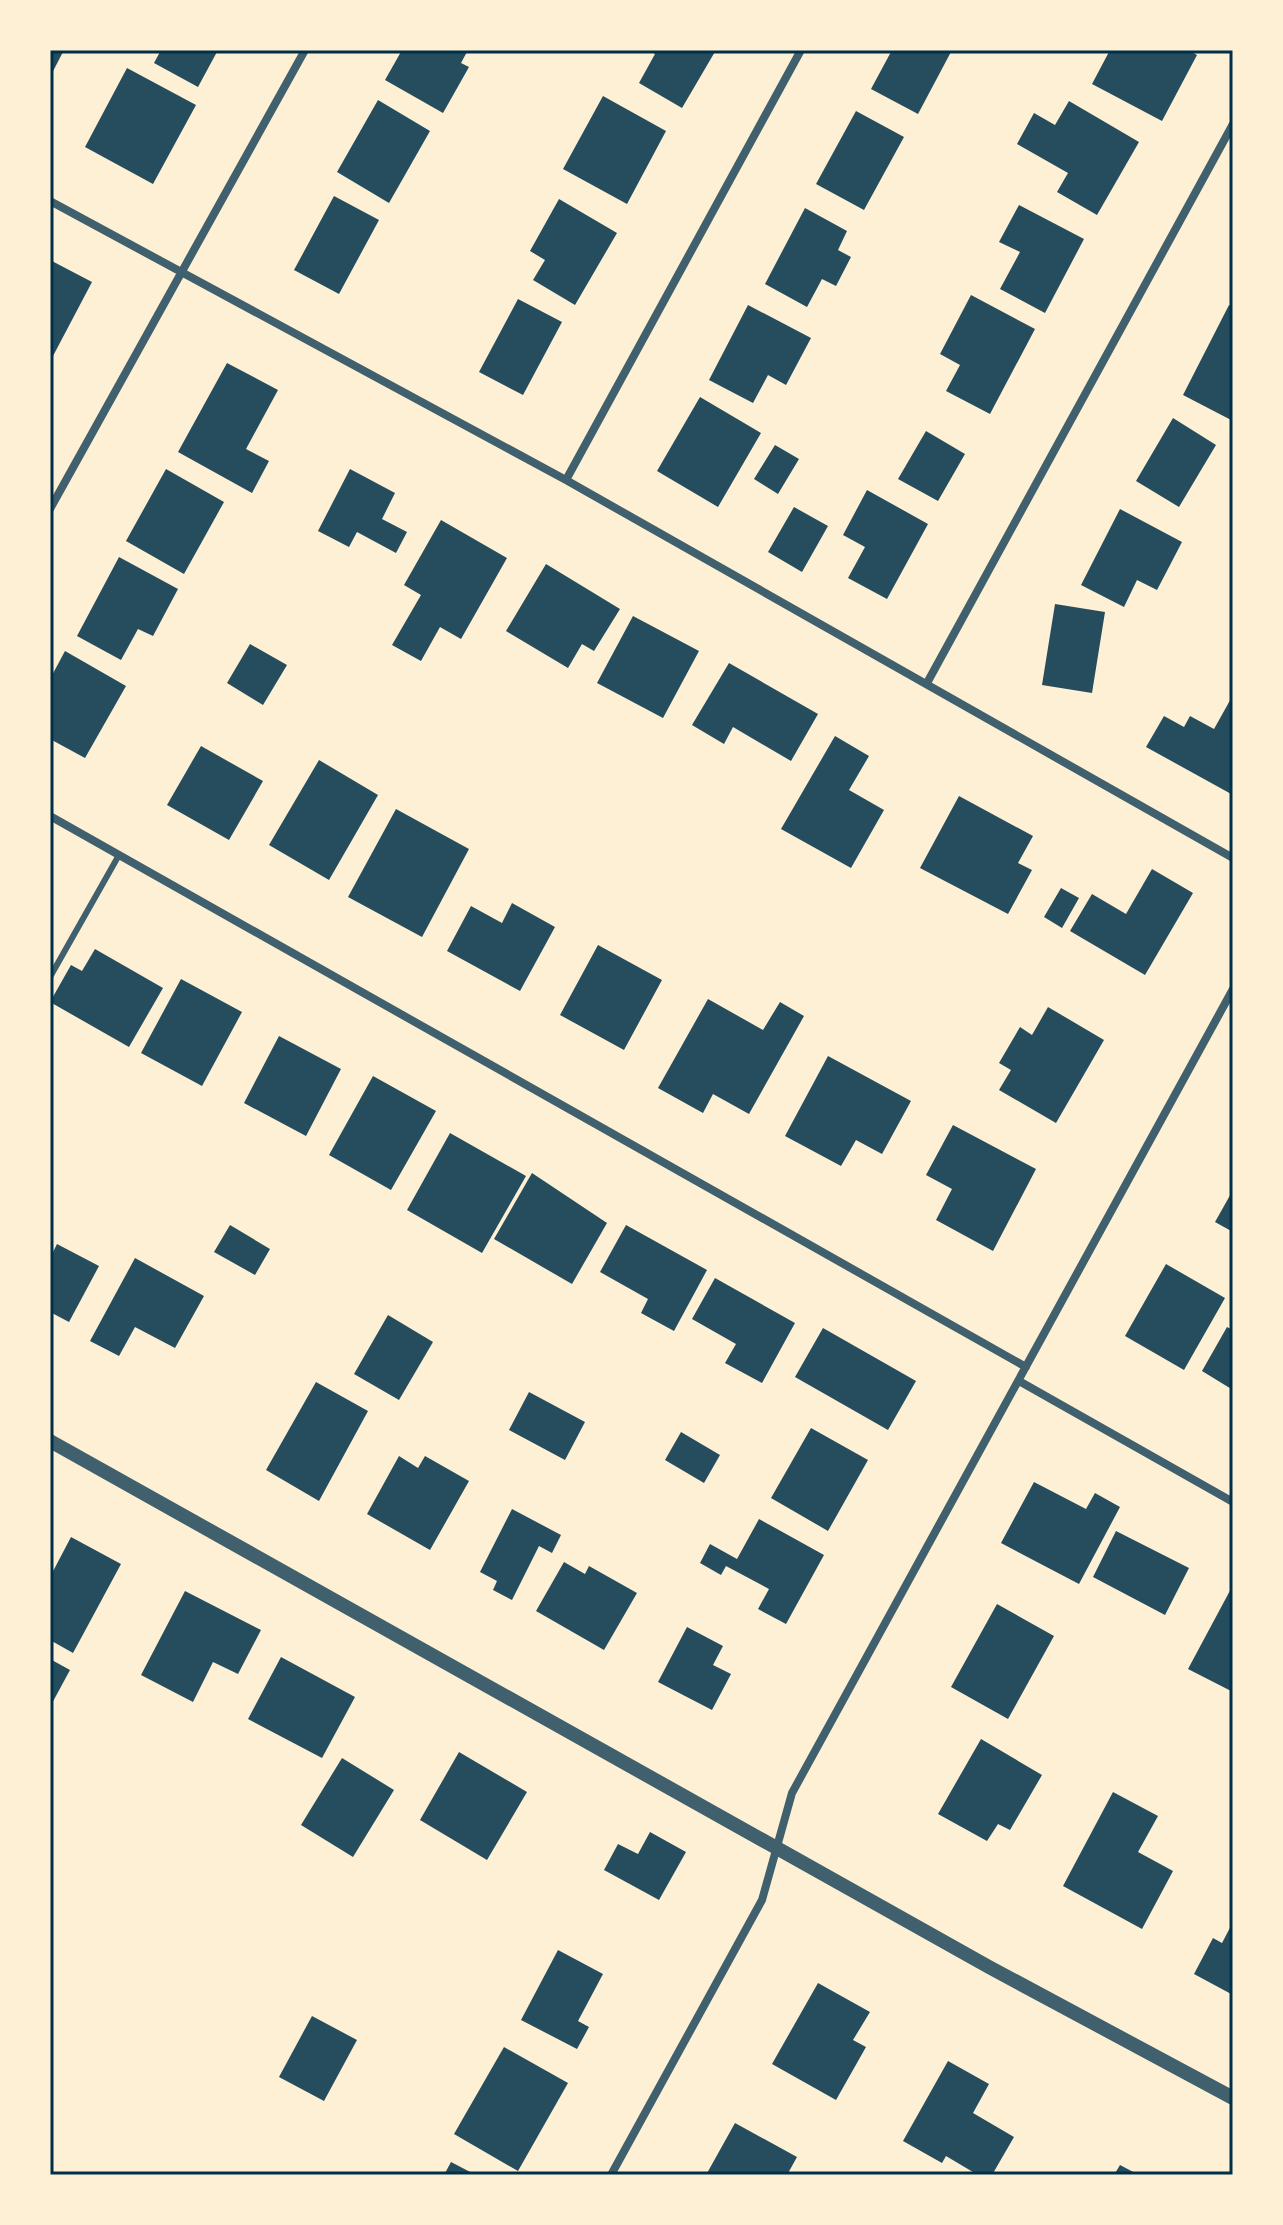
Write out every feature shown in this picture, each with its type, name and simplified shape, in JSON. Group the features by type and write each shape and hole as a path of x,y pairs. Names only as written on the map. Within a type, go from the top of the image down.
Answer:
{"street":[{"path":"50,509 305,50"},
{"path":"566,480 801,50"},
{"path":"927,683 1233,124"},
{"path":"50,201 566,480 1233,858"},
{"path":"50,816 1026,1367"},
{"path":"611,2175 762,1900 792,1793 1233,989"},
{"path":"1019,1381 1233,1502"},
{"path":"50,1441 989,1967 1233,2098"}],"lane":[{"path":"50,977 119,855"}],"building":[{"path":"50,50 64,50 50,77"},
{"path":"161,50 218,50 198,87 154,63"},
{"path":"402,50 468,50 461,63 469,67 443,113 385,80"},
{"path":"648,50 716,50 682,108 639,83 655,54"},
{"path":"892,50 952,50 918,114 871,89"},
{"path":"1110,50 1188,50 1197,55 1162,121 1092,84"},
{"path":"127,68 196,105 153,184 85,147"},
{"path":"603,96 666,131 627,204 563,169"},
{"path":"378,100 430,131 389,203 337,172"},
{"path":"1069,101 1139,142 1097,215 1057,192 1068,173 1017,144 1034,113 1055,125"},
{"path":"856,111 904,137 864,210 816,184"},
{"path":"334,196 379,220 339,294 294,270"},
{"path":"559,199 617,233 575,305 533,280 545,260 530,251"},
{"path":"1019,205 1084,239 1045,313 1000,289 1020,252 999,242"},
{"path":"805,208 847,231 838,250 851,257 836,286 822,279 807,307 765,284"},
{"path":"50,260 92,282 53,356 50,354"},
{"path":"971,295 1035,329 990,414 946,391 960,365 940,354"},
{"path":"518,299 562,322 523,395 479,372"},
{"path":"748,305 811,338 786,385 768,375 753,403 709,380"},
{"path":"1229,305 1233,307 1233,421 1183,395"},
{"path":"227,363 278,390 246,449 269,461 252,493 178,452"},
{"path":"700,397 761,433 718,507 657,471"},
{"path":"1173,418 1216,445 1179,507 1136,481"},
{"path":"926,431 965,454 938,501 898,479"},
{"path":"775,445 799,459 778,494 754,479"},
{"path":"166,469 224,502 184,574 126,541"},
{"path":"350,469 395,493 382,519 407,532 396,553 357,532 349,547 318,531"},
{"path":"867,490 928,524 887,599 848,578 865,547 843,535"},
{"path":"794,507 828,526 802,572 768,552"},
{"path":"1120,509 1182,542 1157,590 1137,580 1124,607 1081,585"},
{"path":"441,520 507,558 461,639 440,627 421,661 392,645 421,595 404,585"},
{"path":"119,557 178,589 153,636 138,629 121,660 77,636"},
{"path":"546,564 620,609 594,651 582,644 568,668 506,631"},
{"path":"1055,604 1105,612 1092,693 1042,685"},
{"path":"633,616 699,651 663,718 597,683"},
{"path":"250,644 287,665 263,705 227,683"},
{"path":"65,651 126,686 85,758 50,739 50,679"},
{"path":"729,663 818,714 791,761 733,727 724,744 692,725"},
{"path":"1233,695 1233,795 1146,747 1164,716 1184,727 1190,716 1214,729"},
{"path":"835,736 869,756 849,790 884,810 851,868 781,829"},
{"path":"201,746 263,781 229,840 167,805"},
{"path":"319,760 378,795 329,880 269,845"},
{"path":"959,796 1033,836 1018,863 1032,870 1008,914 920,868"},
{"path":"396,809 469,849 422,937 348,897"},
{"path":"1152,869 1193,893 1145,975 1070,931 1092,894 1126,914"},
{"path":"1061,888 1079,898 1062,928 1044,917"},
{"path":"512,903 555,927 520,991 447,951 471,906 502,923"},
{"path":"598,945 662,980 624,1050 560,1015"},
{"path":"95,949 163,988 129,1047 50,1002 71,965 82,971"},
{"path":"181,979 242,1012 202,1086 141,1053"},
{"path":"708,999 763,1030 780,1002 804,1016 749,1114 713,1094 703,1113 658,1088"},
{"path":"1048,1007 1104,1040 1056,1123 999,1090 1011,1070 999,1063 1020,1027 1032,1035"},
{"path":"279,1036 341,1069 306,1136 244,1103"},
{"path":"828,1056 911,1101 882,1154 856,1140 841,1166 785,1136"},
{"path":"373,1076 436,1111 391,1190 329,1155"},
{"path":"953,1125 1036,1169 993,1251 936,1220 952,1189 926,1175"},
{"path":"450,1133 526,1176 482,1253 407,1210"},
{"path":"532,1173 607,1223 572,1284 494,1239"},
{"path":"1233,1190 1233,1232 1215,1222"},
{"path":"230,1225 270,1249 255,1275 214,1252"},
{"path":"626,1225 707,1270 674,1331 641,1313 648,1299 600,1272"},
{"path":"57,1244 99,1266 69,1322 50,1312 50,1258"},
{"path":"135,1258 204,1296 175,1348 135,1327 119,1356 90,1341"},
{"path":"1166,1264 1225,1298 1184,1370 1125,1336"},
{"path":"715,1278 795,1323 762,1383 725,1363 736,1344 692,1319"},
{"path":"388,1315 433,1342 399,1400 354,1374"},
{"path":"1227,1327 1233,1330 1233,1390 1202,1371"},
{"path":"823,1328 916,1381 888,1430 795,1377"},
{"path":"316,1382 368,1411 319,1501 266,1470"},
{"path":"529,1392 585,1422 565,1460 509,1430"},
{"path":"811,1428 868,1460 828,1531 771,1498"},
{"path":"681,1432 720,1455 704,1483 665,1460"},
{"path":"399,1456 418,1468 425,1456 469,1481 430,1550 367,1514"},
{"path":"1034,1482 1086,1509 1095,1493 1120,1507 1079,1584 1001,1543"},
{"path":"512,1509 561,1535 552,1553 539,1546 512,1600 493,1590 497,1581 480,1572"},
{"path":"759,1519 824,1555 786,1624 758,1609 769,1589 726,1566 721,1575 700,1563 710,1544 737,1559"},
{"path":"1116,1531 1189,1568 1165,1615 1093,1577"},
{"path":"71,1537 121,1564 73,1653 50,1640 50,1577"},
{"path":"564,1562 585,1574 589,1566 637,1593 604,1650 536,1611"},
{"path":"1233,1585 1233,1692 1188,1669"},
{"path":"185,1591 261,1630 238,1674 213,1662 193,1702 141,1675"},
{"path":"997,1604 1054,1636 1008,1719 951,1687"},
{"path":"687,1627 723,1646 713,1665 731,1674 712,1710 658,1682"},
{"path":"281,1657 355,1697 322,1758 248,1719"},
{"path":"50,1659 70,1670 50,1707"},
{"path":"981,1739 1042,1775 1010,1830 998,1824 987,1841 938,1814"},
{"path":"459,1752 527,1792 487,1860 420,1820"},
{"path":"342,1758 394,1790 353,1857 301,1825"},
{"path":"1113,1792 1158,1816 1138,1852 1173,1871 1142,1929 1063,1886"},
{"path":"650,1832 686,1852 659,1900 604,1870 618,1844 638,1854"},
{"path":"1233,1922 1233,1995 1194,1974 1213,1938 1222,1943"},
{"path":"558,1950 603,1974 578,2021 589,2027 577,2049 521,2020"},
{"path":"818,1983 870,2012 853,2040 866,2047 836,2100 772,2064"},
{"path":"312,2016 357,2040 324,2101 279,2077"},
{"path":"504,2047 568,2083 518,2171 454,2134"},
{"path":"948,2061 989,2084 973,2113 1014,2137 992,2175 978,2175 946,2156 942,2163 903,2141"},
{"path":"735,2123 797,2157 787,2175 706,2175"},
{"path":"451,2162 476,2175 444,2175"},
{"path":"1120,2165 1139,2175 1114,2175"}]}
